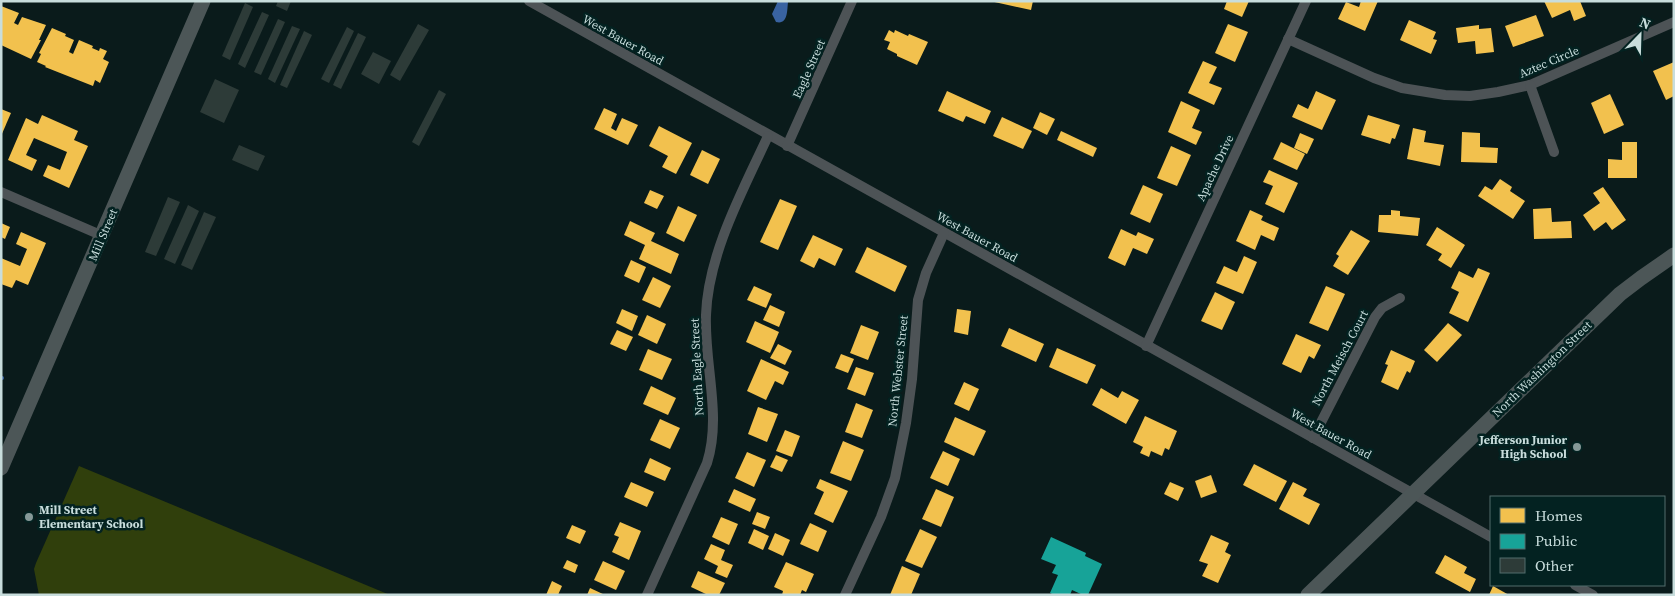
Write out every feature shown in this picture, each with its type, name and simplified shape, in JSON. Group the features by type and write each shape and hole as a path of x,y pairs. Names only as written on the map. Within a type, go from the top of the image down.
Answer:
{"main road":[{"name":"Mill Street","path":"3,461 103,236 203,1"},
{"name":"North Washington Street","path":"1308,595 1620,294 1674,255"}],"street":[{"name":"West Bauer Road","path":"529,1 768,136 1490,536"},
{"name":"Eagle Street","path":"788,146 852,1"},
{"name":"Apache Drive","path":"1146,346 1306,1"},
{"name":"Aztec Circle","path":"1288,39 1374,78 1402,88 1425,93 1470,96 1530,85 1674,22"},
{"path":"1530,85 1554,152"},
{"name":"North Eagle Street","path":"647,595 712,449 711,393 706,329 706,314 711,281 718,255 735,209 768,136"},
{"path":"1,192 103,236"},
{"name":"North Webster Street","path":"845,595 882,517 895,478 912,379 918,300 926,273 944,233"},
{"name":"North Meisch Court","path":"1313,438 1375,316 1382,308 1400,298"},
{"path":"1577,586 1593,595"}],"green space":[{"path":"79,466 390,595 39,595 34,569"}],"water":[{"path":"778,1 788,2 785,19 776,22 772,14"}],"building: Homes":[{"path":"990,1 1033,1 1031,10"},
{"path":"1227,1 1249,1 1242,17 1224,9"},
{"path":"1361,1 1378,1 1365,31 1338,19 1346,2 1359,7"},
{"path":"1544,1 1580,1 1586,16 1574,21 1570,10 1552,18"},
{"path":"1,6 19,13 14,23 18,25 22,17 46,25 31,59 1,45"},
{"path":"1536,15 1544,36 1513,47 1505,26"},
{"path":"1409,20 1436,32 1433,39 1437,40 1431,54 1400,40"},
{"path":"1228,24 1248,32 1235,62 1215,53"},
{"path":"1479,25 1479,29 1491,28 1494,52 1476,54 1475,41 1458,43 1456,28"},
{"path":"52,28 74,40 69,52 73,54 79,40 99,51 100,48 107,51 103,59 109,62 100,83 95,80 93,86 37,62 41,54 39,53"},
{"path":"889,30 894,33 895,30 908,36 909,34 928,42 917,65 887,49 890,42 884,40"},
{"path":"1203,61 1217,67 1209,83 1222,88 1214,105 1188,93"},
{"path":"1674,62 1674,96 1666,100 1653,71"},
{"path":"947,91 991,111 985,124 966,116 963,122 938,111"},
{"path":"1316,91 1336,100 1322,130 1292,117 1298,104 1308,109"},
{"path":"1610,94 1624,125 1604,134 1591,103"},
{"path":"1181,101 1200,110 1192,128 1202,132 1196,145 1168,132"},
{"path":"604,108 617,114 611,128 616,131 622,118 638,125 628,145 594,129"},
{"path":"1,109 11,113 1,136"},
{"path":"1040,112 1055,119 1047,135 1033,128"},
{"path":"42,115 78,131 74,140 88,146 69,188 43,176 48,165 60,170 67,152 34,138 26,155 37,160 32,171 8,160 26,118 38,124"},
{"path":"1368,115 1400,125 1395,139 1392,138 1390,144 1361,135"},
{"path":"1002,117 1032,131 1023,149 993,136"},
{"path":"659,126 692,143 676,174 662,167 668,156 649,146"},
{"path":"1413,128 1426,131 1424,142 1444,145 1440,166 1407,159"},
{"path":"1061,131 1097,148 1093,157 1057,140"},
{"path":"1462,132 1480,133 1480,147 1498,148 1497,163 1461,162"},
{"path":"1300,133 1314,139 1307,154 1294,148"},
{"path":"1281,142 1305,154 1297,170 1273,159"},
{"path":"1622,142 1637,142 1637,178 1608,178 1608,159 1622,160"},
{"path":"1171,146 1191,155 1177,186 1157,178"},
{"path":"702,150 720,159 708,184 690,175"},
{"path":"1269,170 1298,183 1284,213 1265,204 1273,186 1263,182"},
{"path":"1500,179 1512,187 1510,191 1525,201 1513,219 1478,196 1485,186 1492,190"},
{"path":"1143,185 1163,194 1150,223 1130,214"},
{"path":"1603,187 1626,220 1612,230 1606,222 1594,231 1583,215 1600,203 1593,193"},
{"path":"650,190 664,196 657,209 644,203"},
{"path":"780,199 797,206 778,250 760,242"},
{"path":"678,206 697,215 684,242 666,233"},
{"path":"1551,208 1552,222 1571,221 1572,238 1534,239 1533,209"},
{"path":"1250,210 1263,216 1261,220 1279,228 1274,241 1261,235 1255,250 1236,241"},
{"path":"1391,210 1400,211 1400,216 1420,218 1418,236 1378,232 1379,215 1391,215"},
{"path":"630,221 655,233 651,241 679,254 671,274 639,259 645,245 624,235"},
{"path":"1,223 10,227 5,239 1,237"},
{"path":"1437,227 1465,245 1451,268 1438,260 1442,254 1426,245"},
{"path":"1121,229 1136,236 1138,232 1154,239 1147,254 1133,248 1125,266 1108,258"},
{"path":"1351,230 1370,241 1348,275 1333,266 1339,256 1336,254"},
{"path":"21,232 46,243 28,285 16,280 12,288 1,284 1,258 20,266 27,249 16,244"},
{"path":"813,235 843,249 835,266 819,258 814,268 800,261"},
{"path":"867,247 907,266 895,292 855,272"},
{"path":"1244,256 1257,262 1243,294 1216,283 1224,266 1237,272"},
{"path":"631,260 646,267 639,283 624,276"},
{"path":"1478,268 1490,273 1468,322 1449,313 1459,292 1451,288 1459,271 1473,278"},
{"path":"653,277 671,286 660,308 642,300"},
{"path":"754,286 772,294 766,308 747,300"},
{"path":"1326,286 1345,294 1328,331 1309,323"},
{"path":"1215,292 1235,302 1222,330 1201,321"},
{"path":"770,305 785,312 779,327 763,320"},
{"path":"622,309 638,316 632,331 616,323"},
{"path":"957,309 971,311 968,335 954,332"},
{"path":"647,315 666,324 657,344 638,335"},
{"path":"755,321 779,332 770,353 746,342"},
{"path":"1448,323 1462,335 1437,362 1424,350"},
{"path":"861,325 879,332 868,360 850,353"},
{"path":"1009,328 1044,344 1036,362 1001,346"},
{"path":"617,330 633,337 626,351 610,344"},
{"path":"1296,334 1321,345 1314,359 1309,356 1301,373 1282,364"},
{"path":"778,344 792,351 785,365 770,358"},
{"path":"1057,348 1096,365 1087,384 1049,367"},
{"path":"648,349 672,359 662,380 639,370"},
{"path":"1391,350 1415,361 1410,373 1407,371 1398,390 1381,382 1388,365 1385,364"},
{"path":"841,354 854,359 848,373 835,368"},
{"path":"761,359 789,372 783,385 775,381 766,400 747,391"},
{"path":"856,367 874,373 865,396 847,389"},
{"path":"964,382 979,389 969,411 954,404"},
{"path":"651,386 676,398 668,415 643,404"},
{"path":"1101,388 1118,398 1122,391 1139,400 1126,424 1092,405"},
{"path":"856,403 873,410 862,438 845,432"},
{"path":"758,407 778,414 767,442 748,434"},
{"path":"1145,416 1177,431 1169,450 1165,448 1162,456 1151,451 1149,457 1140,453 1143,447 1133,442"},
{"path":"955,417 986,431 974,456 944,442"},
{"path":"660,419 680,428 670,449 650,440"},
{"path":"785,430 800,436 792,457 776,451"},
{"path":"843,441 864,450 851,481 830,473"},
{"path":"943,451 960,459 948,486 930,478"},
{"path":"747,452 766,460 754,487 735,478"},
{"path":"776,455 788,460 782,472 770,467"},
{"path":"650,458 671,468 665,481 644,472"},
{"path":"1254,464 1287,481 1276,502 1243,485"},
{"path":"1211,475 1217,492 1201,498 1195,481"},
{"path":"820,479 848,491 833,523 814,514 824,492 816,488"},
{"path":"631,482 654,492 647,507 624,497"},
{"path":"1170,482 1184,488 1178,501 1164,494"},
{"path":"1293,482 1307,489 1303,496 1320,504 1309,525 1279,509"},
{"path":"734,489 756,499 750,512 728,502"},
{"path":"936,489 954,497 941,527 922,519"},
{"path":"757,512 770,517 765,529 752,524"},
{"path":"721,517 738,524 729,545 712,537"},
{"path":"620,522 641,531 629,560 612,552 619,537 614,535"},
{"path":"810,523 827,531 818,552 800,544"},
{"path":"572,525 586,531 580,544 566,538"},
{"path":"754,529 769,536 763,550 748,543"},
{"path":"920,529 937,537 922,568 905,561"},
{"path":"775,533 790,540 783,556 768,549"},
{"path":"1211,535 1229,543 1225,552 1231,555 1218,583 1202,576 1208,564 1199,561"},
{"path":"711,544 725,550 721,560 733,565 727,578 715,573 718,566 704,559"},
{"path":"1445,555 1467,567 1464,573 1476,579 1470,592 1435,573"},
{"path":"567,560 578,565 575,573 563,568"},
{"path":"603,561 625,571 616,590 594,580"},
{"path":"786,562 814,574 806,592 802,590 800,595 782,595 783,591 774,587"},
{"path":"902,566 920,574 911,595 890,595"},
{"path":"698,571 725,583 719,595 708,595 691,587"},
{"path":"552,581 562,586 558,595 546,595"},
{"path":"1493,586 1509,595 1489,595"},
{"path":"590,588 605,595 587,595"}],"building: Public":[{"path":"1051,537 1086,553 1085,556 1102,564 1088,595 1072,590 1070,595 1054,595 1050,593 1058,575 1052,573 1056,565 1041,559"}],"building: Other":[{"path":"278,1 291,1 287,11 276,6"},
{"path":"245,3 253,7 230,60 222,56"},
{"path":"262,12 269,15 245,68 238,64"},
{"path":"278,19 285,22 261,75 254,72"},
{"path":"418,24 429,30 400,81 390,75"},
{"path":"292,26 300,29 275,83 268,79"},
{"path":"347,27 354,31 329,83 321,79"},
{"path":"304,31 312,35 287,88 280,85"},
{"path":"358,33 366,37 341,89 333,85"},
{"path":"373,52 391,61 379,84 361,74"},
{"path":"215,79 239,90 224,123 200,112"},
{"path":"439,90 446,94 419,146 412,142"},
{"path":"239,145 265,156 258,171 232,160"},
{"path":"168,197 180,202 156,256 145,252"},
{"path":"188,205 199,211 175,264 164,259"},
{"path":"204,212 216,217 192,270 181,265"}],"place":[{"name":"Jefferson Junior High School","path":"1577,447"},
{"name":"Mill Street Elementary School","path":"29,517"}]}
